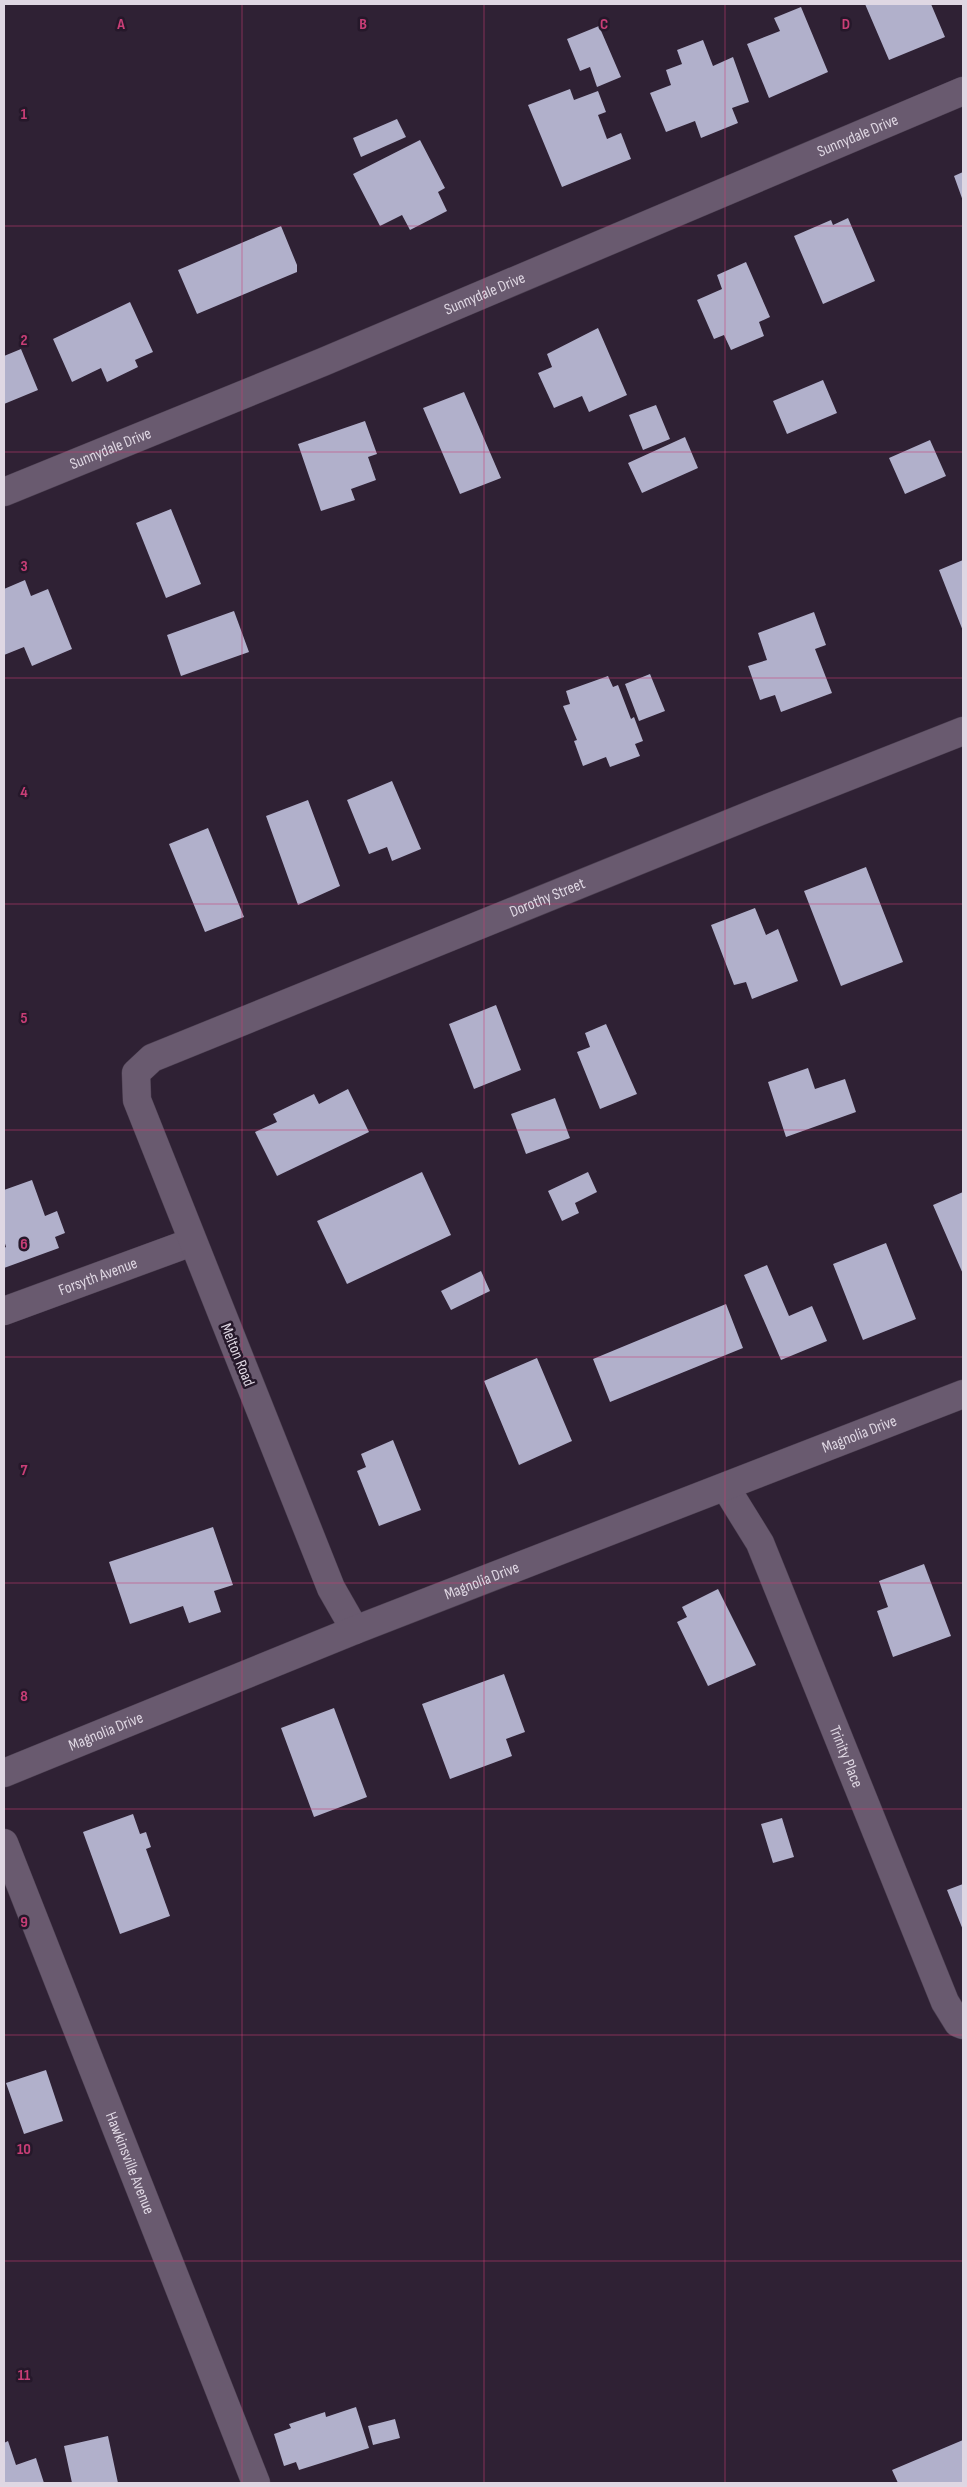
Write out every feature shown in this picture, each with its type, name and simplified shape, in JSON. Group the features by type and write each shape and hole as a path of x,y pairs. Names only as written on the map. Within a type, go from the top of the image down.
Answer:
{"street":[{"name":"Sunnydale Drive","path":"4,492 323,362 963,91"},
{"name":"Dorothy Street","path":"136,1073 152,1058 963,730"},
{"name":"Melton Road","path":"136,1073 138,1100 192,1242 331,1588 356,1630"},
{"name":"Forsyth Avenue","path":"4,1311 192,1242"},
{"name":"Magnolia Drive","path":"4,1773 356,1630 726,1488 963,1394"},
{"name":"Trinity Place","path":"726,1488 760,1543 945,2002 958,2023 963,2025"},
{"name":"Hawkinsville Avenue","path":"4,1843 256,2483"}],"building":[{"path":"865,4 931,4 945,37 889,60"},
{"path":"801,7 828,72 769,98 747,44 780,31 774,18"},
{"path":"599,26 621,77 597,87 590,67 580,71 567,39"},
{"path":"703,40 713,66 733,57 749,102 732,108 738,123 701,138 695,121 666,132 650,93 671,85 666,70 682,64 677,50"},
{"path":"570,89 574,100 598,91 606,112 598,115 607,139 621,133 631,159 562,187 528,105"},
{"path":"397,119 406,137 361,157 353,138"},
{"path":"420,140 445,188 438,192 447,211 410,230 402,215 380,226 353,174"},
{"path":"963,172 963,201 954,176"},
{"path":"848,218 875,281 823,304 794,236 831,220 833,225"},
{"path":"281,226 297,265 297,272 197,314 178,270"},
{"path":"746,262 770,317 759,322 764,336 731,350 724,335 714,339 697,300 722,289 717,275"},
{"path":"130,302 153,352 135,360 138,367 107,382 101,368 72,382 53,339"},
{"path":"598,328 627,395 589,412 582,396 554,408 538,373 552,367 547,354"},
{"path":"21,349 38,390 4,404 4,356"},
{"path":"823,380 837,413 787,434 773,401"},
{"path":"464,392 501,478 460,494 423,408"},
{"path":"656,405 670,439 643,450 629,415"},
{"path":"365,421 377,454 368,457 376,480 351,489 355,500 321,511 298,444"},
{"path":"685,437 698,468 642,493 628,463"},
{"path":"930,440 946,476 905,494 889,458"},
{"path":"171,509 201,584 166,598 136,523"},
{"path":"963,560 963,631 939,570"},
{"path":"25,580 31,596 48,589 72,649 32,666 24,647 4,655 4,589"},
{"path":"234,611 249,652 181,676 167,635"},
{"path":"814,612 826,645 815,649 832,693 781,712 775,695 760,700 748,666 767,660 758,633"},
{"path":"650,674 665,711 639,721 625,684"},
{"path":"608,676 613,687 618,685 631,719 634,717 643,741 635,744 640,756 610,767 606,757 583,766 574,741 577,740 563,706 570,704 566,691"},
{"path":"392,781 421,849 392,861 387,847 369,854 347,800"},
{"path":"308,800 340,886 298,905 266,816"},
{"path":"208,828 244,917 205,932 169,844"},
{"path":"866,867 903,962 841,986 804,891"},
{"path":"755,908 766,935 778,929 798,981 752,999 746,982 734,985 711,925"},
{"path":"496,1005 521,1070 474,1089 449,1024"},
{"path":"606,1024 637,1094 600,1109 577,1052 590,1047 585,1033"},
{"path":"808,1068 815,1089 845,1079 856,1112 786,1137 768,1082"},
{"path":"348,1089 369,1132 277,1176 255,1132 277,1122 273,1114 314,1094 319,1104"},
{"path":"555,1098 570,1138 526,1154 511,1114"},
{"path":"422,1172 451,1235 347,1284 317,1221"},
{"path":"588,1172 597,1192 575,1203 579,1213 562,1221 548,1191"},
{"path":"32,1180 45,1216 57,1211 65,1233 55,1237 59,1248 4,1268 4,1248 6,1247 4,1240 4,1190"},
{"path":"963,1192 963,1274 933,1205"},
{"path":"886,1243 916,1319 863,1340 833,1264"},
{"path":"767,1265 789,1316 812,1306 827,1341 781,1360 744,1275"},
{"path":"481,1271 490,1291 451,1310 441,1291"},
{"path":"726,1304 743,1348 610,1402 593,1359"},
{"path":"537,1358 572,1441 519,1465 484,1381"},
{"path":"393,1440 421,1510 379,1526 357,1471 366,1467 361,1454"},
{"path":"213,1527 233,1585 214,1591 221,1612 189,1623 183,1606 130,1624 109,1562"},
{"path":"924,1564 951,1636 893,1657 877,1611 888,1607 879,1581"},
{"path":"718,1589 756,1665 708,1686 677,1622 687,1617 682,1607"},
{"path":"504,1674 525,1732 506,1739 512,1756 450,1779 422,1704"},
{"path":"334,1708 367,1797 314,1817 281,1728"},
{"path":"133,1814 140,1834 146,1832 151,1847 146,1849 170,1916 120,1934 83,1832"},
{"path":"782,1818 794,1857 773,1863 761,1824"},
{"path":"963,1884 963,1930 947,1890"},
{"path":"46,2070 63,2121 24,2134 6,2083"},
{"path":"356,2407 369,2448 299,2470 296,2462 284,2466 274,2434 291,2428 289,2424 325,2412 326,2417"},
{"path":"395,2419 400,2438 373,2445 368,2426"},
{"path":"108,2436 118,2483 72,2483 64,2446"},
{"path":"963,2440 963,2483 898,2483 892,2470"},
{"path":"8,2441 16,2465 36,2458 44,2483 4,2483 4,2443"}]}
